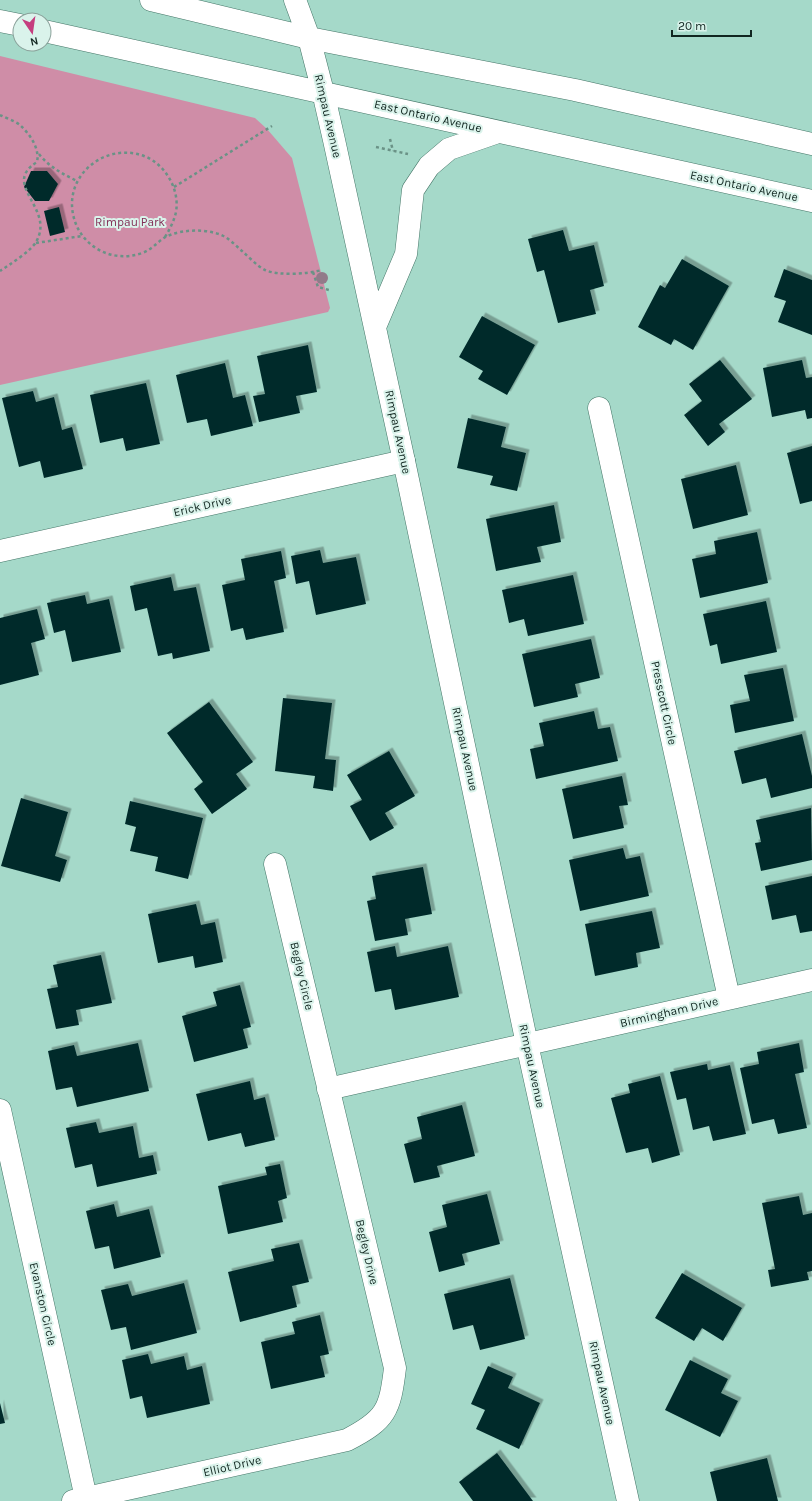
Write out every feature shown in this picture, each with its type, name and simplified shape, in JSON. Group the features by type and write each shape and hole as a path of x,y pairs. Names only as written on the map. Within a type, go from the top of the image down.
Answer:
{"main road":[{"path":"151,0 186,4 309,38 575,90 812,144"},
{"name":"Rimpau Avenue","path":"295,0 309,38 323,92 404,461 527,1044 628,1501"},
{"path":"0,21 12,23"},
{"name":"East Ontario Avenue","path":"52,33 812,201"},
{"path":"375,327 406,254 414,190 428,166 449,149 498,132"},
{"name":"Presscott Circle","path":"600,408 729,998"},
{"name":"Erick Drive","path":"0,551 404,461"},
{"name":"Begley Circle","path":"275,864 328,1089"},
{"name":"Birmingham Drive","path":"328,1089 812,980"},
{"name":"Begley Drive","path":"328,1089 395,1368 392,1393 384,1414"},
{"name":"Evanston Circle","path":"0,1110 80,1499"},
{"name":"Elliot Drive","path":"80,1499 347,1440 366,1430 384,1414"}],"path":[{"path":"0,114 20,125 32,140 44,161 77,181"},
{"path":"174,187 272,126"},
{"path":"390,139 394,151"},
{"path":"376,147 411,155"},
{"path":"126,152 149,158 167,174 174,187 176,211 172,225 165,237 151,249 133,256 123,257 104,253 88,243 77,227 72,209 74,190 77,181 92,163 114,153 126,152"},
{"path":"23,172 27,166 37,162 39,154"},
{"path":"28,202 37,215 38,234 36,243"},
{"path":"165,237 183,232 200,231 215,233 228,239 266,270 289,274 322,270"},
{"path":"0,271 36,243 82,236"},
{"path":"313,272 318,287 329,290"}],"green space":[{"name":"Rimpau Park","path":"0,56 255,118 267,129 292,158 330,308 328,312 0,385"}],"building":[{"path":"31,171 47,171 58,184 49,201 35,201 24,187"},
{"path":"59,207 65,232 50,236 44,211"},
{"path":"563,230 569,251 594,245 604,286 590,290 596,314 558,323 544,270 537,272 528,239"},
{"path":"682,259 729,286 693,350 674,339 671,345 638,327 660,285 665,288"},
{"path":"784,269 812,280 812,335 778,322 786,301 774,297"},
{"path":"482,316 535,345 507,395 478,379 483,371 459,357"},
{"path":"308,345 317,392 296,396 300,413 259,422 253,396 265,394 257,356"},
{"path":"720,360 752,399 719,424 725,432 708,446 684,415 702,401 689,384"},
{"path":"802,360 806,378 812,377 812,418 807,419 805,410 772,417 763,368"},
{"path":"225,363 233,398 245,395 253,426 211,436 207,419 187,423 176,375"},
{"path":"146,383 160,444 126,451 123,438 100,443 90,395"},
{"path":"33,391 36,402 54,397 62,430 72,427 83,469 44,478 40,461 19,467 2,398"},
{"path":"468,418 506,427 501,447 526,453 517,491 490,485 493,476 457,468"},
{"path":"812,446 812,501 800,504 787,453"},
{"path":"736,465 748,515 693,529 681,479"},
{"path":"554,505 561,542 537,547 541,562 496,571 486,519"},
{"path":"757,532 768,583 700,598 692,559 716,554 714,541"},
{"path":"320,550 323,563 356,557 366,604 316,615 309,581 296,584 291,556"},
{"path":"281,551 286,578 274,581 284,632 246,640 243,628 231,631 222,585 245,580 241,559"},
{"path":"573,575 584,624 528,636 524,619 509,623 502,590"},
{"path":"171,577 174,591 196,587 210,651 173,659 172,653 158,656 147,608 135,611 130,586"},
{"path":"85,595 87,604 109,599 121,652 72,662 65,630 54,633 47,603"},
{"path":"766,601 777,652 721,664 717,644 710,646 703,614"},
{"path":"37,609 45,639 31,643 39,675 0,685 0,618"},
{"path":"591,639 600,678 575,684 578,697 534,707 522,654"},
{"path":"783,668 794,721 735,733 730,705 750,701 744,675"},
{"path":"283,698 332,703 325,759 336,760 333,791 313,788 315,776 275,771"},
{"path":"209,702 253,762 236,774 247,789 212,814 194,789 203,782 167,733"},
{"path":"594,711 598,729 610,727 618,761 536,779 530,749 544,746 539,723"},
{"path":"802,734 812,776 812,788 771,798 766,778 742,784 734,751"},
{"path":"389,751 415,796 385,813 394,828 370,841 350,806 362,800 347,775"},
{"path":"622,776 628,805 619,806 624,828 573,839 562,789"},
{"path":"21,798 68,812 55,856 67,860 60,882 1,866"},
{"path":"130,801 203,818 188,879 155,871 158,857 130,851 136,827 125,824"},
{"path":"811,808 812,860 761,871 755,843 761,842 756,820"},
{"path":"623,848 626,859 640,856 649,896 580,911 569,860"},
{"path":"423,867 432,914 405,919 408,935 375,941 367,901 376,899 372,876"},
{"path":"812,876 812,931 800,933 796,915 772,920 765,886"},
{"path":"196,904 201,925 215,922 223,962 195,968 193,956 158,963 148,914"},
{"path":"652,911 660,948 636,953 638,967 595,976 585,924"},
{"path":"395,946 397,957 448,946 459,997 395,1010 391,989 375,992 367,952"},
{"path":"101,955 112,1003 76,1010 79,1025 56,1029 47,989 58,987 53,965"},
{"path":"240,985 251,1027 243,1029 248,1048 194,1062 182,1016 217,1006 213,992"},
{"path":"138,1043 149,1091 77,1107 72,1087 56,1090 48,1051 74,1045 77,1056"},
{"path":"799,1043 804,1072 795,1074 807,1128 778,1134 774,1119 752,1124 740,1068 759,1064 757,1052"},
{"path":"707,1064 708,1070 730,1065 746,1134 713,1141 709,1126 693,1130 686,1098 677,1100 670,1072"},
{"path":"660,1076 680,1155 652,1163 648,1148 626,1153 611,1098 630,1093 628,1084"},
{"path":"250,1081 254,1100 265,1097 275,1140 245,1147 241,1133 208,1141 196,1094"},
{"path":"462,1105 475,1156 437,1166 440,1177 414,1183 404,1144 422,1139 417,1117"},
{"path":"96,1122 99,1133 133,1126 139,1158 153,1155 157,1174 97,1187 92,1164 75,1168 66,1128"},
{"path":"280,1164 287,1198 278,1201 283,1222 228,1234 218,1186 267,1175 265,1167"},
{"path":"487,1194 500,1244 462,1254 465,1265 439,1272 429,1232 447,1227 442,1205"},
{"path":"799,1196 803,1215 812,1213 812,1271 807,1272 809,1280 771,1287 768,1270 775,1269 762,1203"},
{"path":"114,1204 117,1217 149,1209 161,1257 114,1269 109,1246 95,1249 86,1211"},
{"path":"299,1243 309,1282 292,1286 297,1307 240,1322 228,1272 274,1261 271,1249"},
{"path":"682,1273 742,1308 723,1341 702,1328 694,1341 655,1318"},
{"path":"510,1278 525,1339 480,1350 473,1325 453,1330 444,1294"},
{"path":"184,1283 197,1333 131,1350 126,1327 111,1330 101,1290 128,1284 132,1296"},
{"path":"320,1315 329,1354 320,1356 325,1377 271,1389 261,1342 295,1334 292,1322"},
{"path":"148,1354 151,1364 184,1356 187,1370 202,1366 210,1404 147,1418 142,1396 130,1399 122,1360"},
{"path":"690,1360 728,1379 721,1393 738,1401 720,1437 665,1410"},
{"path":"488,1366 513,1377 508,1388 540,1403 519,1449 476,1429 485,1410 471,1404"},
{"path":"0,1403 5,1423 0,1424"},
{"path":"497,1453 533,1501 473,1501 459,1482"},
{"path":"767,1458 778,1501 717,1501 710,1472"}]}
